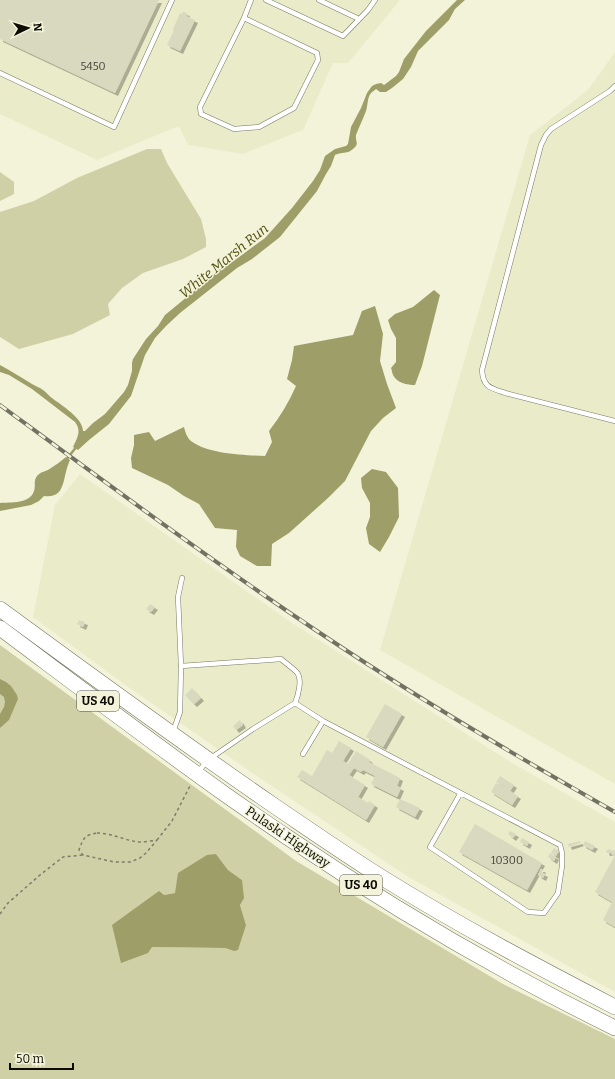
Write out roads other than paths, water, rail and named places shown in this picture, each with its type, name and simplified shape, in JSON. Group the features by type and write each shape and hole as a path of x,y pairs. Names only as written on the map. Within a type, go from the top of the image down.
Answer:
{"highway":[{"name":"Pulaski Highway","path":"0,608 208,760 315,834 386,880 492,942 615,1007"},
{"name":"Pulaski Highway","path":"0,628 196,774 298,844 411,916 532,986 615,1028"}],"lane":[{"path":"0,73 114,126 172,0"},
{"path":"244,18 317,53 318,60 294,108 259,127 234,129 201,114 200,107 244,18 251,0"},
{"path":"266,0 274,2 344,36 374,0"},
{"path":"319,0 359,19"},
{"path":"615,86 610,91 551,129 541,145 482,370 485,383 489,387 505,393 615,421"},
{"path":"610,91 615,95"},
{"path":"172,734 180,712 181,666 178,597 182,578"},
{"path":"181,666 281,659 298,674 300,688 295,703 253,729 208,760 196,774"},
{"path":"295,703 323,721 560,845 562,853 562,866 558,893 544,912 528,912 430,847 460,794"},
{"path":"303,754 323,721"}],"waterway":[{"name":"White Marsh Run","path":"66,460 77,446"}],"railway":[{"path":"0,405 204,554 329,639 470,728 615,812"}]}
